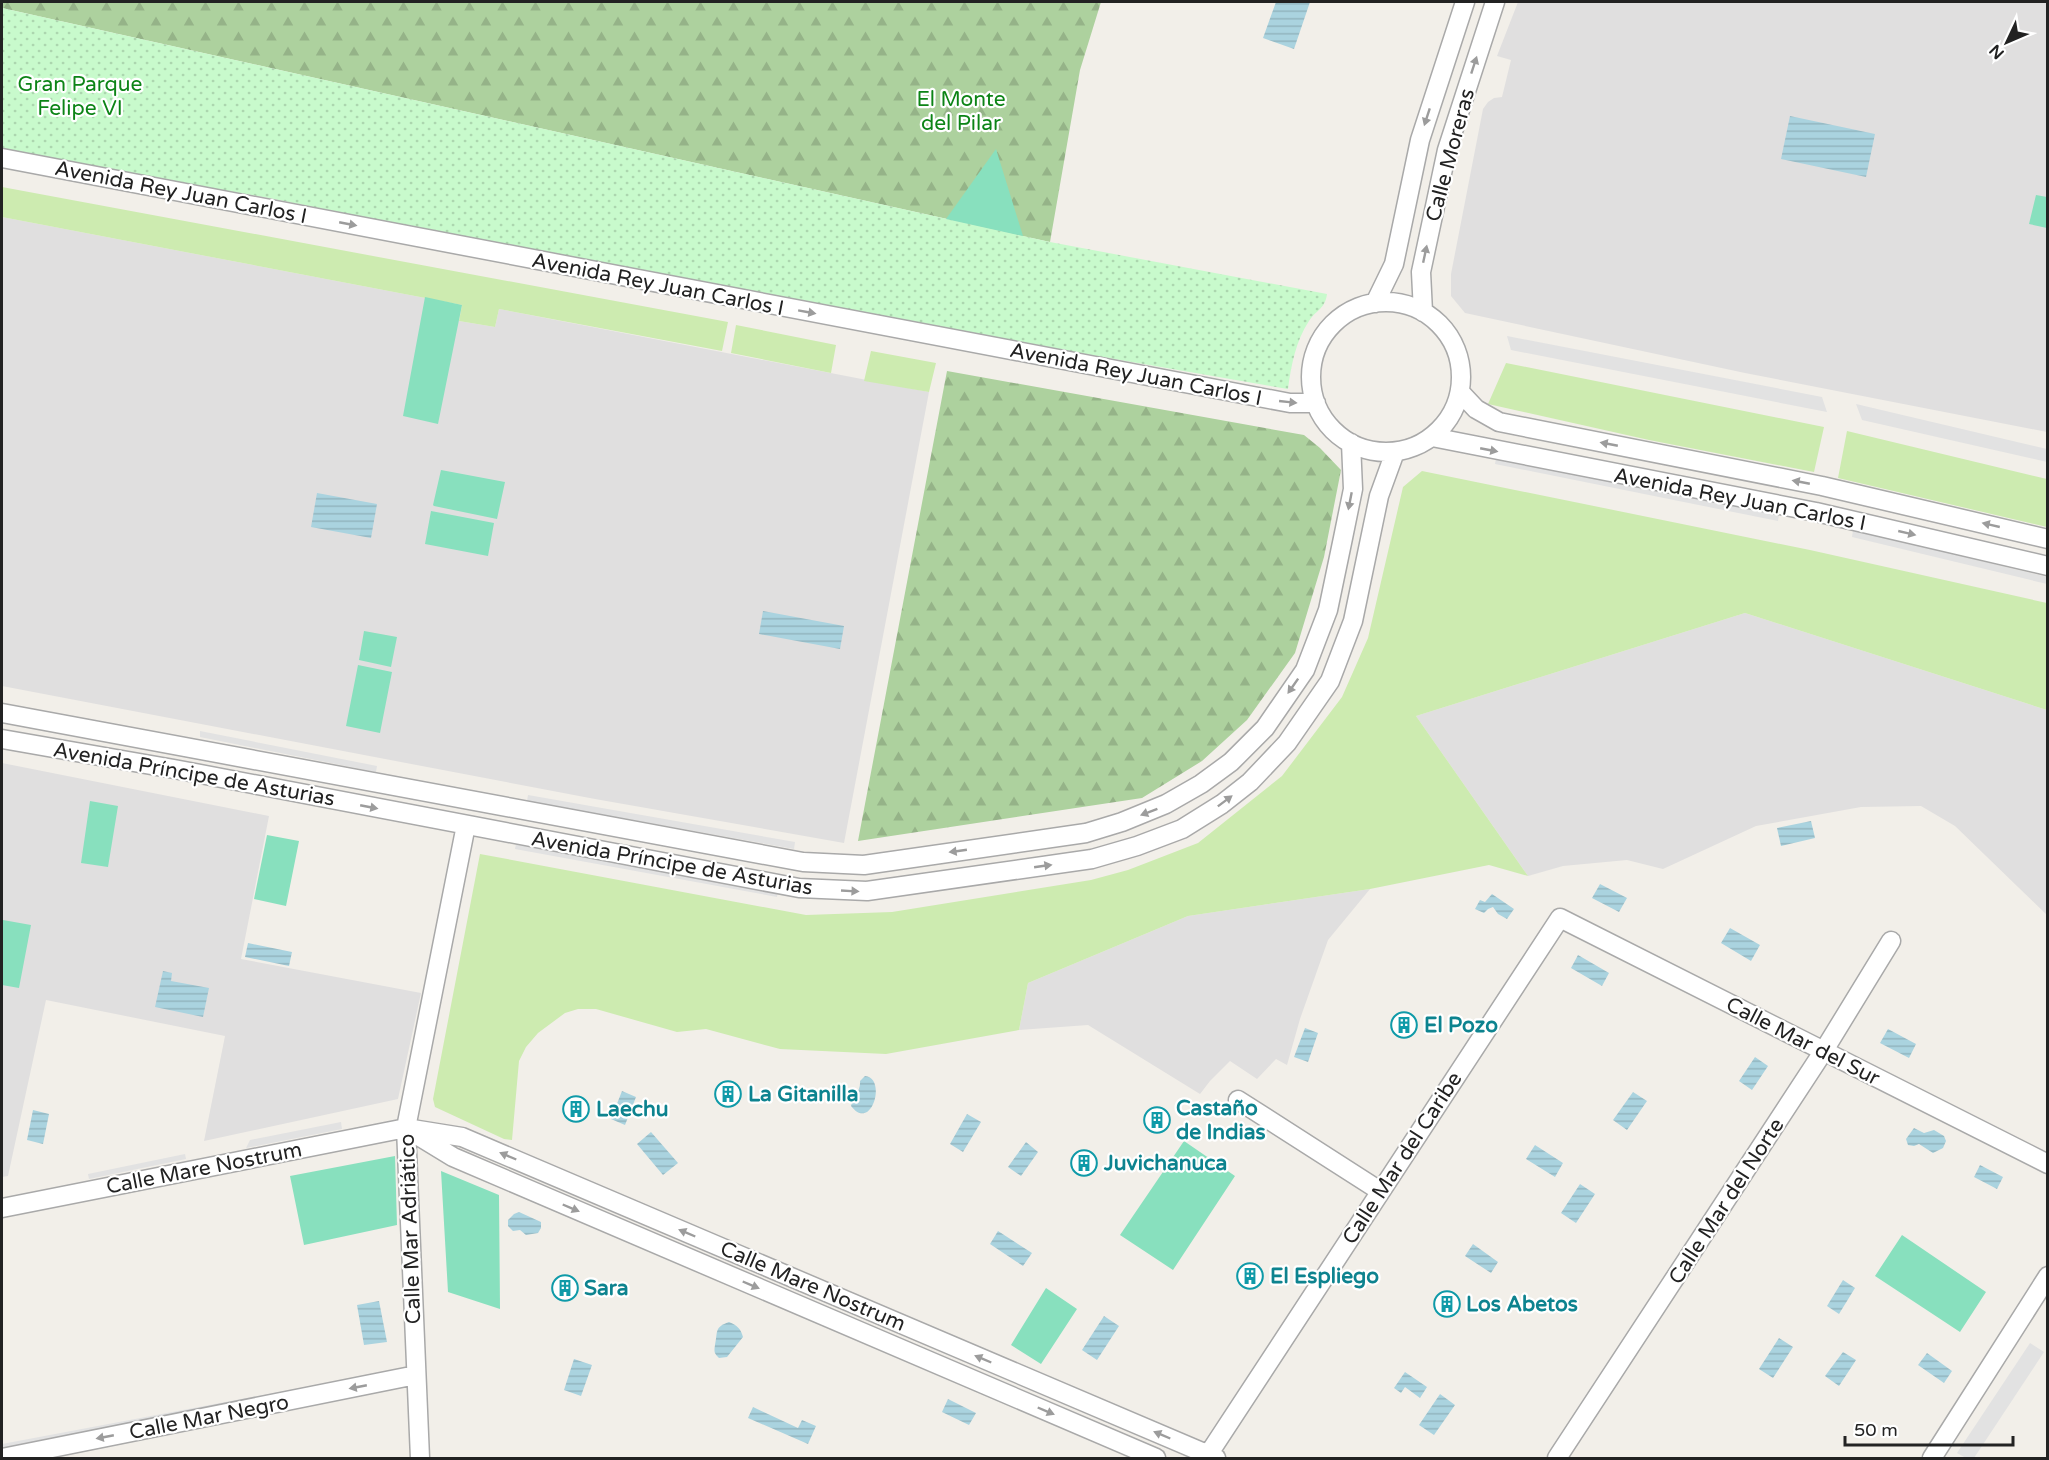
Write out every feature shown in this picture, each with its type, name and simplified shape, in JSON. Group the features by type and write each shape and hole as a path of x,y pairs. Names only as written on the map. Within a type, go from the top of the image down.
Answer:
{"street":[{"name":"Calle Moreras","path":"1375,303 1394,264 1420,140 1464,2"},
{"name":"Calle Moreras","path":"1423,312 1421,272 1447,150 1495,2"},
{"name":"Avenida Rey Juan Carlos I","path":"2,158 1290,403 1316,403"},
{"path":"1392,302 1408,305 1423,312 1442,326 1454,346 1461,368 1460,392 1455,409 1432,437 1414,447 1395,452 1372,451 1351,443 1336,433 1324,419 1316,403 1311,381 1313,359 1322,338 1335,322 1354,309 1375,303 1392,302"},
{"name":"Avenida Rey Juan Carlos I","path":"1460,392 1476,409 1498,422 1822,486 2048,539"},
{"name":"Avenida Rey Juan Carlos I","path":"1432,437 1816,512 2048,566"},
{"name":"Avenida Príncipe de Asturias","path":"2,713 803,862 864,865 1086,833 1122,822 1166,804 1201,784 1231,762 1265,728 1305,670 1328,610 1353,489 1351,443"},
{"name":"Avenida Príncipe de Asturias","path":"2,739 799,888 867,891 1092,859 1137,846 1182,829 1222,804 1250,782 1287,743 1329,681 1353,621 1379,496 1395,452"},
{"name":"Calle Mar Adriático","path":"420,1458 406,1128 466,825"},
{"name":"Calle Mar del Sur","path":"1560,918 2048,1164"},
{"name":"Calle Mar del Caribe","path":"1210,1457 1380,1191 1560,918"},
{"name":"Calle Mar del Norte","path":"1557,1458 1823,1052 1891,941"},
{"path":"1238,1100 1380,1191"},
{"name":"Calle Mare Nostrum","path":"2,1208 406,1128 462,1137 1210,1457"},
{"name":"Calle Mare Nostrum","path":"406,1128 453,1157 1156,1458"},
{"path":"1932,1458 2048,1276"},
{"name":"Calle Mar Negro","path":"2,1458 416,1376"}],"shaded area":[{"path":"1518,2 2047,2 2047,432 1745,373 1465,313 1451,296 1451,274 1483,109 1494,98 1502,97 1511,60 1497,56"},
{"path":"2,217 462,305 459,321 495,327 499,309 929,392 844,843 595,799 2,686"},
{"path":"1507,336 1822,397 1827,412 1511,350"},
{"path":"1856,404 2047,449 2047,462 1862,420"},
{"path":"1496,458 1779,515 1778,521 1495,464"},
{"path":"1853,530 2047,577 2047,584 1852,537"},
{"path":"1745,613 2047,710 2047,915 1955,826 1921,806 1861,807 1756,826 1663,869 1627,860 1563,866 1528,876 1416,716"},
{"path":"200,731 377,766 376,772 200,737"},
{"path":"2,763 269,816 241,959 421,993 398,1099 204,1141 225,1036 46,1000 8,1176 2,1177"},
{"path":"528,795 795,842 794,849 527,801"},
{"path":"516,844 778,891 777,897 515,849"},
{"path":"1370,889 1328,940 1300,1019 1287,1065 1276,1059 1257,1079 1230,1061 1200,1094 1088,1025 1019,1030 1028,983 1188,916"},
{"path":"341,1122 342,1129 246,1148 250,1140"},
{"path":"185,1154 186,1159 89,1179 88,1174"},
{"path":"2030,1343 2044,1352 1974,1458 1966,1458 1957,1453"},
{"path":"401,1369 402,1374 2,1452 2,1444"},
{"path":"403,1383 403,1387 54,1458 22,1458"}],"green space":[{"name":"El Monte del Pilar","path":"2,2 1101,2 1080,70 1050,242 2,8"},
{"name":"Gran Parque Felipe VI","path":"2,8 1050,242 1327,294 1326,299 1323,306 1309,321 1297,345 1288,389 982,336 561,257 269,198 2,153"},
{"path":"996,149 1023,236 946,219"},
{"path":"2,187 728,322 722,351 499,309 495,327 459,321 462,305 2,217"},
{"path":"2036,195 2047,197 2047,228 2029,224"},
{"path":"425,297 462,305 438,424 403,416"},
{"path":"736,325 836,345 831,373 731,353"},
{"path":"871,351 936,363 929,392 864,381"},
{"path":"1506,363 1824,427 1814,472 1649,440 1488,404"},
{"path":"947,371 1304,435 1341,470 1324,557 1295,653 1247,720 1202,761 1142,798 858,841"},
{"path":"1847,431 2047,479 2047,527 1838,478"},
{"path":"441,470 505,482 497,519 434,506"},
{"path":"1422,471 1810,550 2047,603 2047,710 1745,613 1416,716 1528,876 1489,865 1370,889 1188,916 1028,983 1019,1030 886,1054 780,1049 706,1029 677,1032 596,1009 578,1009 565,1013 538,1033 526,1047 519,1061 512,1140 504,1139 435,1107 433,1099 480,854 806,915 892,912 1091,880 1128,870 1198,843 1282,776 1342,697 1368,638 1403,487"},
{"path":"431,511 494,523 488,556 425,544"},
{"path":"364,631 397,637 391,667 359,660"},
{"path":"358,665 392,672 380,733 346,726"},
{"path":"90,801 118,806 108,867 81,863"},
{"path":"267,835 299,841 286,906 254,899"},
{"path":"3,920 31,925 19,988 2,985"},
{"path":"1184,1141 1235,1176 1173,1270 1120,1235"},
{"path":"395,1156 397,1225 304,1245 290,1176"},
{"path":"441,1171 499,1195 500,1309 448,1292"},
{"path":"1902,1235 1986,1292 1960,1332 1875,1276"},
{"path":"1046,1288 1077,1309 1041,1364 1011,1345"}],"water":[{"path":"1276,2 1310,2 1294,49 1263,38"},
{"path":"1790,116 1875,134 1866,177 1781,159"},
{"path":"317,493 377,504 371,538 311,527"},
{"path":"763,611 844,626 840,649 759,634"},
{"path":"1811,821 1815,838 1781,846 1777,828"},
{"path":"1600,884 1627,898 1619,912 1592,898"},
{"path":"1492,894 1514,909 1507,919 1498,914 1493,907 1484,913 1475,909 1480,900 1485,902"},
{"path":"1730,928 1760,945 1751,961 1721,943"},
{"path":"248,943 292,952 289,966 245,957"},
{"path":"1578,955 1609,973 1602,986 1571,968"},
{"path":"163,971 172,973 171,981 209,988 203,1017 155,1007"},
{"path":"1305,1028 1318,1033 1308,1062 1294,1057"},
{"path":"1888,1029 1916,1044 1909,1058 1880,1043"},
{"path":"1755,1057 1768,1066 1752,1090 1739,1081"},
{"path":"865,1076 872,1079 876,1093 870,1109 865,1113 859,1113 851,1106 860,1081"},
{"path":"622,1091 636,1097 625,1125 611,1119"},
{"path":"1633,1092 1647,1101 1627,1130 1613,1120"},
{"path":"33,1110 49,1114 43,1144 27,1140"},
{"path":"967,1114 981,1122 963,1152 950,1144"},
{"path":"1914,1128 1924,1133 1934,1130 1944,1136 1946,1141 1943,1148 1933,1153 1919,1144 1908,1145 1906,1139"},
{"path":"651,1132 678,1163 663,1175 637,1144"},
{"path":"1026,1142 1038,1152 1021,1176 1008,1167"},
{"path":"1535,1145 1563,1163 1555,1177 1526,1159"},
{"path":"1980,1165 2003,1177 1997,1189 1974,1177"},
{"path":"1580,1184 1595,1194 1576,1223 1561,1213"},
{"path":"519,1212 541,1222 538,1233 526,1235 520,1230 513,1231 508,1226 508,1220"},
{"path":"998,1231 1032,1253 1023,1266 990,1244"},
{"path":"1473,1244 1498,1262 1491,1273 1465,1256"},
{"path":"1843,1280 1855,1288 1839,1314 1827,1306"},
{"path":"379,1301 387,1342 364,1345 357,1305"},
{"path":"1104,1316 1119,1326 1097,1360 1082,1350"},
{"path":"729,1322 738,1328 743,1337 727,1357 719,1358 715,1354 718,1330"},
{"path":"1779,1338 1793,1347 1773,1378 1759,1369"},
{"path":"1843,1352 1856,1360 1839,1386 1825,1376"},
{"path":"1927,1353 1952,1371 1944,1383 1918,1365"},
{"path":"574,1359 592,1365 581,1396 564,1390"},
{"path":"1405,1372 1427,1387 1420,1398 1405,1387 1401,1393 1394,1388"},
{"path":"1440,1394 1455,1405 1434,1435 1419,1425"},
{"path":"948,1399 976,1413 969,1425 942,1412"},
{"path":"753,1407 798,1428 802,1420 816,1426 808,1444 748,1418"}],"place":[{"name":"El Pozo","path":"1404,1025"},
{"name":"La Gitanilla","path":"728,1094"},
{"name":"Laechu","path":"576,1109"},
{"name":"Castaño de Indias","path":"1157,1120"},
{"name":"Juvichanuca","path":"1084,1163"},
{"name":"El Espliego","path":"1250,1276"},
{"name":"Sara","path":"565,1288"},
{"name":"Los Abetos","path":"1447,1304"}]}
